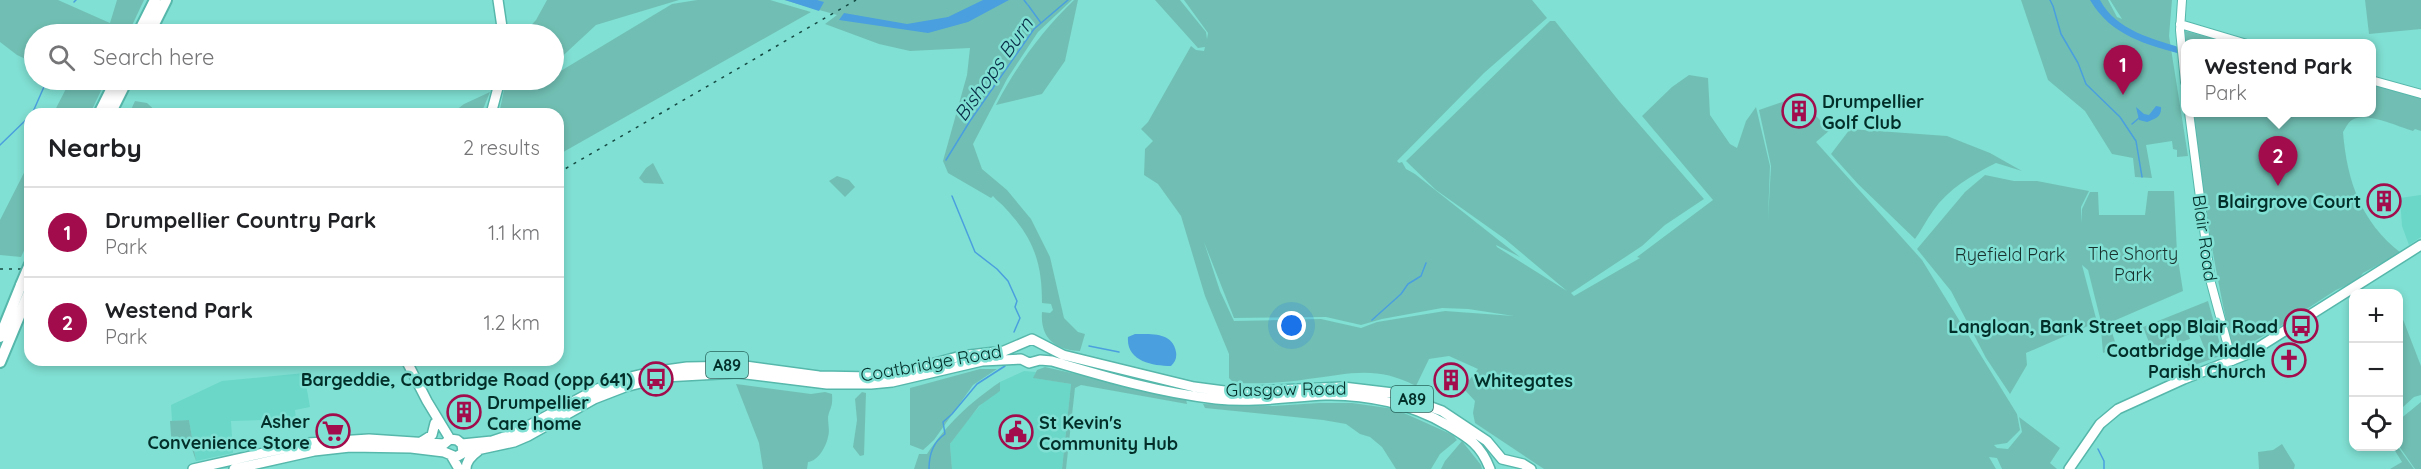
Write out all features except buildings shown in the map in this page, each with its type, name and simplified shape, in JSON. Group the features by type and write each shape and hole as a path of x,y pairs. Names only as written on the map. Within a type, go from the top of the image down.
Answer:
{"highway":[{"path":"143,24 155,0"},
{"path":"154,24 166,0"},
{"path":"102,108 111,90"},
{"path":"113,108 122,90"},
{"path":"0,373 21,311 23,289"},
{"path":"0,329 23,289"},
{"path":"0,337 23,289"},
{"path":"0,362 21,311"}],"main road":[{"path":"498,0 502,24"},
{"path":"493,108 497,90"},
{"path":"2069,469 2100,424 2109,415 2159,390 2248,354 2421,245"},
{"name":"Coatbridge Road","path":"194,469 308,443 369,439 421,442 452,448 492,441 513,434 595,390 651,372 687,367 734,365 839,377 872,377 961,356 1004,351 1032,339 1037,340 1042,346"},
{"name":"Coatbridge Road","path":"1020,345 1021,359"},
{"path":"1040,360 1043,354 1042,346"},
{"name":"Glasgow Road","path":"1042,346 1063,356 1197,392"},
{"name":"Coatbridge Road","path":"234,469 314,450 350,447 480,450 528,436 604,395 639,382 664,377 738,373 827,384 871,384 920,375 965,363 1021,359 1029,363 1040,360"},
{"name":"Glasgow Road","path":"1040,360 1230,400 1288,393 1322,386 1375,389 1420,401 1459,420 1487,441 1502,459 1523,464 1531,469"},
{"path":"409,366 452,448 459,469"},
{"name":"Glasgow Road","path":"1288,393 1361,397 1390,402 1419,411 1471,440 1481,449 1490,469"},
{"path":"427,401 435,423 466,469"},
{"path":"421,442 432,435 435,423"},
{"path":"466,469 466,463 471,456 480,450"},
{"path":"1502,469 1514,463"}],"street":[{"path":"2181,51 2182,0"},
{"path":"2180,24 2230,39"},
{"path":"2376,81 2421,94"},
{"name":"Blair Road","path":"2190,117 2212,291 2232,361"}],"shaded area":[{"path":"785,0 817,0 824,2 819,11"},
{"path":"983,0 1009,0 968,22 928,33 839,20 844,13 907,24 948,17"},
{"path":"2090,0 2100,0 2116,19 2137,32 2181,48 2181,54 2144,43 2119,31"},
{"path":"2156,106 2161,107 2157,117 2147,122 2139,120 2136,107 2149,115"},
{"path":"2421,195 2421,237 2409,245 2402,226 2400,198"},
{"path":"1135,334 1160,336 1171,341 1176,352 1174,363 1171,366 1156,365 1136,357 1128,345 1128,337"},
{"path":"1024,371 1036,372 1034,378 1071,384 1062,469 952,469 950,444 987,398 1000,391 1000,382"},
{"path":"304,373 310,407 295,410 296,419 231,421 233,453 196,461 189,420 172,421 171,405 222,381"}],"green space":[{"path":"0,0 58,0 110,23 117,0 144,0 133,24 24,24 24,58 0,42"},
{"path":"547,0 679,0 596,25 564,55 564,24 532,24"},
{"path":"697,0 770,0 811,12 564,152 564,108 500,108 504,90 564,90 564,69 672,4"},
{"path":"784,0 1072,0 1038,32 1007,79 973,144 982,169 1007,190 1031,219 1050,257 1064,318 1078,332 1085,334 1080,351 1056,345 1047,336 1042,321 1042,312 1050,313 1053,310 1051,304 1042,303 1038,264 1030,241 1016,220 993,196 991,198 948,173 943,161 967,75 970,48 910,51 879,44 825,24 837,15"},
{"path":"1074,0 1078,0 1065,61 1042,94 996,105 1031,49"},
{"path":"1155,0 1180,0 1206,32 1207,39 1208,33 1184,0 1532,0 1547,18 1484,73 1397,161 1402,162 1406,169 1520,257 1496,245 1497,247 1567,291 1505,239 1436,190 1406,161 1550,21 1555,21 1619,101 1704,199 1665,225 1642,246 1571,293 1574,296 1640,258 1637,257 1713,200 1642,116 1672,87 1689,75 1708,78 1710,115 1730,144 1737,148 1746,121 1756,107 1770,166 1768,219 1771,166 1759,110 1797,97 1830,130 1816,142 1922,260 2017,414 2020,430 2007,443 1994,445 1997,448 2008,449 2022,432 2019,417 2060,448 2050,463 2057,469 2002,469 1997,458 1989,457 1996,469 1544,469 1475,423 1473,413 1475,401 1463,388 1478,369 1449,356 1429,359 1416,386 1402,379 1375,373 1350,373 1280,382 1234,383 1229,378 1229,354 1205,296 1181,216 1158,184 1144,175 1145,149 1153,141 1141,129 1148,122 1191,46 1196,50 1204,51 1205,47 1198,48","holes":["1204,242 1234,318 1326,317 1361,325 1442,308 1468,309 1514,316 1445,311 1377,322 1361,328 1321,319 1234,321 1220,291"]},
{"path":"2021,0 2108,0 2117,17 2122,19 2110,0 2172,0 2169,36 2188,156 2177,157 2177,150 2173,149 2172,141 2146,145 2152,178 2135,177 2133,158 2112,154 2085,111 2048,80"},
{"path":"2365,0 2421,0 2421,29 2369,34"},
{"path":"2185,31 2215,39 2186,39"},
{"path":"2376,85 2421,98 2421,131 2415,129 2413,131 2365,117 2376,117"},
{"path":"65,90 101,90 93,108 56,108"},
{"path":"490,92 483,108 459,108"},
{"path":"135,101 147,103 152,108 132,108"},
{"path":"2193,117 2365,117 2352,120 2343,132 2348,167 2358,199 2366,214 2387,241 2401,253 2363,273 2357,281 2336,290 2276,329 2240,349 2232,348 2200,172"},
{"path":"1850,129 1947,136 1990,153 2022,171 1996,163 1969,178 1939,203 1915,239 1858,184 1831,154"},
{"path":"653,163 664,184 644,183 639,178"},
{"path":"24,173 24,251 21,257 0,255 0,220"},
{"name":"Ryefield Park","path":"1985,175 2014,181 2037,181 2089,191 2081,207 2081,223 2082,209 2090,192 2098,192 2099,215 2145,215 2148,191 2174,191 2177,253 2183,291 2109,323 2117,348 2103,353 2100,318 2088,270 2082,265 2097,322 2026,353 2027,365 2010,394 1986,358 1951,291 1917,249 1965,192"},
{"path":"837,176 849,180 855,187 845,197 829,181"},
{"path":"2208,301 2223,355 2189,367 2186,360 2206,352 2196,327 2187,330 2190,339 2178,343 2175,335 2166,339 2168,345 2152,350 2143,327"},
{"path":"2403,319 2421,366 2421,395 2414,397 2403,407"},
{"path":"1045,367 1186,399 1187,404 1081,385 1075,388 1066,469 1062,469 1071,384 1033,378 1037,370"},
{"path":"980,369 997,369 973,385 934,440 923,450 910,445 910,388"},
{"path":"1000,382 1000,391 979,406 950,444 952,469 914,469 919,454 927,454 959,415"},
{"path":"736,384 811,394 825,392 832,394 827,441 818,456 808,462 807,469 763,469 759,443"},
{"path":"862,392 866,393 864,455 860,456 853,447 857,420 855,399"},
{"path":"2421,402 2421,469 2415,469 2402,451 2403,417"},
{"path":"1352,403 1395,409 1453,435 1457,440 1440,454 1431,469 1396,469 1382,447 1370,437 1360,434 1346,424 1205,408 1203,404 1273,406"},
{"path":"189,420 196,461 191,446 172,449 170,421"},
{"path":"1462,441 1482,469 1441,469 1445,461"},
{"path":"2282,444 2295,465 2294,469 2259,469 2258,452 2273,450"},
{"path":"2395,451 2401,451 2414,469 2390,469 2402,462"}],"waterway":[{"path":"1024,0 1027,4"},
{"name":"Bishops Burn","path":"946,160 970,121 1034,29 1068,0"},
{"path":"2050,0 2061,34 2078,63 2086,84 2120,117 2136,141 2142,177"},
{"path":"1028,5 1041,23"},
{"path":"35,108 43,90"},
{"path":"2132,124 2139,118"},
{"path":"0,145 24,122"},
{"name":"Bishops Burn","path":"952,196 975,252 1008,281 1017,301 1015,307 1020,318 1014,332"},
{"path":"1372,320 1401,294 1408,284 1421,276 1426,263"},
{"path":"1089,346 1119,352"},
{"name":"Bishops Burn","path":"929,469 933,449 937,441 945,434 943,422 977,384 1005,366"},
{"path":"2098,449 2104,461 2104,469"}],"railway":[{"path":"564,170 856,0"},
{"path":"0,269 24,269"}],"place":[{"name":"Drumpellier Country Park","path":"2123,95"},
{"name":"Drumpellier Golf Club","path":"1799,111"},
{"name":"Westend Park","path":"2278,186"},
{"name":"Blairgrove Court","path":"2384,201"},
{"name":"Langloan, Bank Street opp Blair Road","path":"2301,326"},
{"name":"Coatbridge Middle Parish Church","path":"2289,360"},
{"name":"Bargeddie, Coatbridge Road (opp 641)","path":"656,379"},
{"name":"Whitegates","path":"1451,380"},
{"name":"Drumpellier Care home","path":"464,412"},
{"name":"Asher Convenience Store","path":"333,431"},
{"name":"St Kevin's Community Hub","path":"1016,432"}],"park label":[{"name":"The Shorty Park","path":"2133,263"}]}
